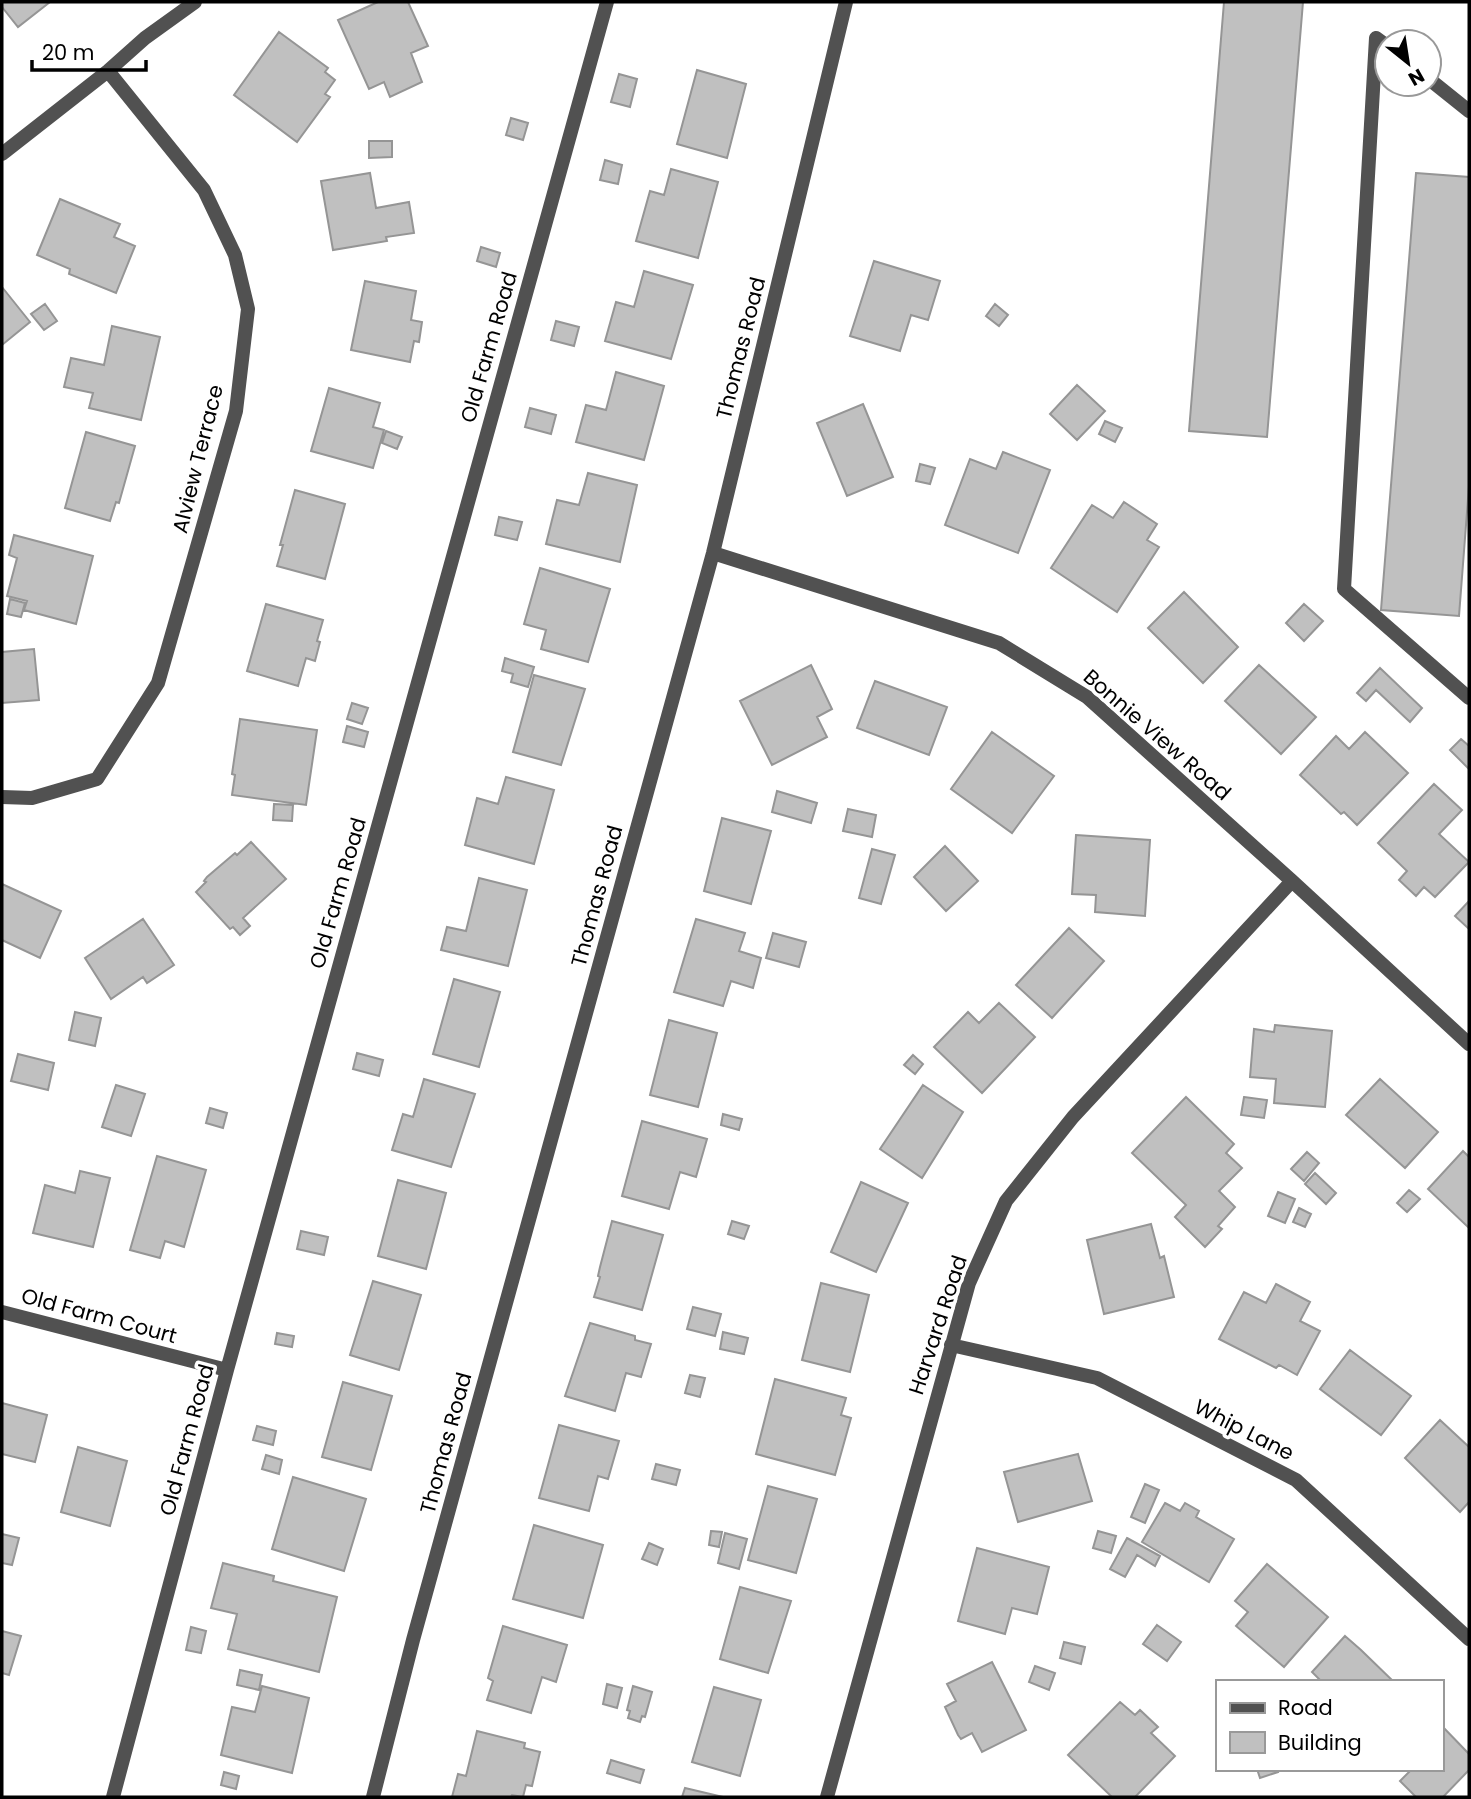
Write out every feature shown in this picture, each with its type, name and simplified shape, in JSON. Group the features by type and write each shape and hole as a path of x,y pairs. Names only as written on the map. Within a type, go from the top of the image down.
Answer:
{"street":[{"path":"2,154 108,71 145,38 195,2"},
{"name":"Old Farm Road","path":"113,1797 227,1370 607,2"},
{"name":"Thomas Road","path":"373,1797 413,1640 713,553 846,2"},
{"name":"Alview Terrace","path":"2,797 32,798 97,779 158,683 236,411 248,309 235,255 204,190 108,71"},
{"path":"1373,89 1344,589 1469,698"},
{"path":"1443,90 1469,111"},
{"name":"Bonnie View Road","path":"713,553 999,643 1087,697 1469,1044"},
{"name":"Harvard Road","path":"827,1797 969,1283 1006,1201 1073,1117 1292,881"},
{"name":"Old Farm Court","path":"2,1312 227,1370"},
{"name":"Whip Lane","path":"951,1345 1097,1378 1296,1480 1469,1639"}],"building":[{"path":"2,2 50,2 18,27 2,7"},
{"path":"378,2 408,2 428,46 411,53 422,82 390,97 384,82 369,89 338,20"},
{"path":"1224,2 1303,2 1267,437 1189,431"},
{"path":"279,32 328,68 325,72 335,80 325,94 330,97 297,142 234,95"},
{"path":"697,70 746,84 727,158 677,144"},
{"path":"619,74 637,79 630,107 611,102"},
{"path":"511,118 528,123 523,140 506,135"},
{"path":"369,141 392,141 392,157 369,158"},
{"path":"605,160 622,165 618,184 600,180"},
{"path":"671,169 718,182 698,258 636,241 650,191 664,195"},
{"path":"370,173 376,208 409,202 414,233 386,237 387,241 333,250 321,181"},
{"path":"1416,173 1469,177 1469,486 1459,616 1381,610"},
{"path":"60,199 120,224 114,237 135,246 116,293 69,274 70,269 37,255"},
{"path":"481,247 500,253 496,267 477,261"},
{"path":"874,261 940,281 928,320 911,315 900,351 850,336"},
{"path":"644,271 693,285 671,359 605,341 616,302 634,307"},
{"path":"365,281 416,291 411,320 422,322 419,342 414,341 410,362 351,350"},
{"path":"2,287 30,322 2,345"},
{"path":"45,304 57,321 44,330 31,314"},
{"path":"995,304 1008,315 999,326 986,316"},
{"path":"556,321 579,327 574,346 551,340"},
{"path":"112,326 160,337 141,420 89,408 93,393 64,387 71,358 104,365"},
{"path":"616,372 664,386 644,460 576,442 586,405 606,410"},
{"path":"1077,385 1105,411 1077,440 1050,414"},
{"path":"329,388 380,403 373,427 384,430 373,468 311,451"},
{"path":"863,404 893,477 847,496 817,423"},
{"path":"530,408 556,415 551,434 525,427"},
{"path":"1105,421 1122,428 1115,442 1099,434"},
{"path":"386,431 402,437 397,449 382,443"},
{"path":"86,432 135,446 119,503 116,502 110,521 65,508"},
{"path":"1003,452 1050,470 1018,553 945,525 970,459 996,469"},
{"path":"920,464 935,468 930,484 916,481"},
{"path":"588,473 637,485 620,562 546,544 557,500 579,505"},
{"path":"295,490 345,504 325,579 277,566"},
{"path":"1124,502 1157,524 1147,540 1159,547 1117,612 1051,568 1092,505 1113,518"},
{"path":"499,517 522,522 517,540 495,535"},
{"path":"14,535 93,556 76,624 24,610 27,601 7,596 17,558 9,555"},
{"path":"540,568 610,589 588,662 541,649 546,630 524,624"},
{"path":"1184,592 1238,647 1203,683 1148,628"},
{"path":"10,599 25,603 21,617 7,614"},
{"path":"266,604 323,620 315,661 306,658 298,686 247,671"},
{"path":"1304,604 1323,621 1304,641 1286,623"},
{"path":"34,649 39,700 2,703 2,652"},
{"path":"505,658 534,667 528,687 511,682 513,674 502,671"},
{"path":"811,665 832,709 817,717 827,737 772,765 740,701"},
{"path":"1259,665 1316,717 1281,754 1225,701"},
{"path":"1380,668 1422,708 1410,722 1376,690 1366,701 1357,693"},
{"path":"534,675 585,689 561,765 513,752"},
{"path":"875,681 947,707 929,755 857,728"},
{"path":"352,703 368,708 362,724 347,719"},
{"path":"240,719 317,730 306,805 232,795 235,775 232,774"},
{"path":"347,726 368,732 364,747 343,742"},
{"path":"992,732 1054,776 1012,833 951,789"},
{"path":"1365,732 1408,773 1357,825 1344,812 1341,814 1300,775 1336,736 1349,749"},
{"path":"1461,739 1469,746 1469,769 1450,750"},
{"path":"506,777 554,790 534,864 465,845 477,798 498,804"},
{"path":"1434,784 1462,810 1439,834 1469,862 1435,897 1424,887 1416,896 1399,880 1407,871 1378,843"},
{"path":"777,791 817,803 811,823 772,812"},
{"path":"274,804 293,805 292,821 273,820"},
{"path":"848,809 876,815 872,837 843,831"},
{"path":"722,818 771,831 751,904 704,891"},
{"path":"1076,835 1150,840 1145,916 1095,912 1096,895 1072,894"},
{"path":"251,842 286,879 243,918 250,926 240,935 233,927 230,929 196,892 206,882 204,881 207,877"},
{"path":"945,846 978,881 946,911 914,877"},
{"path":"872,849 895,855 881,904 859,898"},
{"path":"479,878 527,890 508,966 441,950 447,927 466,931"},
{"path":"2,884 61,911 40,958 2,940"},
{"path":"1469,901 1469,929 1455,916"},
{"path":"143,919 174,965 147,983 143,977 111,999 85,958"},
{"path":"696,919 745,933 739,951 761,958 753,988 731,981 723,1006 674,992"},
{"path":"1069,928 1104,961 1052,1018 1016,985"},
{"path":"773,933 806,942 799,967 766,958"},
{"path":"454,979 500,992 479,1067 433,1054"},
{"path":"999,1003 1035,1037 982,1093 934,1047 968,1012 979,1023"},
{"path":"75,1012 101,1018 95,1046 69,1040"},
{"path":"669,1020 717,1033 698,1107 650,1095"},
{"path":"1275,1025 1332,1031 1325,1107 1274,1103 1276,1079 1250,1077 1254,1029 1274,1032"},
{"path":"357,1053 383,1060 379,1076 353,1069"},
{"path":"18,1054 54,1063 48,1090 11,1081"},
{"path":"913,1055 923,1064 915,1074 904,1065"},
{"path":"424,1079 475,1094 451,1167 392,1150 403,1114 413,1117"},
{"path":"1380,1079 1438,1132 1405,1168 1346,1115"},
{"path":"116,1085 145,1094 131,1136 102,1127"},
{"path":"923,1085 963,1112 922,1178 880,1149"},
{"path":"1186,1097 1234,1144 1226,1153 1242,1168 1219,1191 1235,1207 1218,1226 1222,1229 1205,1247 1175,1217 1186,1205 1132,1153"},
{"path":"1244,1097 1267,1100 1264,1118 1241,1115"},
{"path":"210,1108 227,1113 223,1128 206,1123"},
{"path":"723,1114 742,1119 739,1130 721,1125"},
{"path":"642,1121 707,1139 696,1177 680,1172 669,1209 622,1196"},
{"path":"1463,1151 1469,1157 1469,1228 1428,1189"},
{"path":"1307,1152 1319,1163 1304,1181 1291,1169"},
{"path":"157,1156 206,1170 184,1247 165,1241 160,1258 130,1250"},
{"path":"80,1171 110,1178 93,1247 33,1233 45,1185 75,1193"},
{"path":"1315,1173 1336,1193 1326,1204 1305,1184"},
{"path":"398,1180 446,1193 426,1269 378,1256"},
{"path":"861,1182 908,1203 876,1272 831,1252"},
{"path":"1409,1190 1420,1199 1407,1212 1397,1203"},
{"path":"1278,1192 1295,1199 1285,1223 1268,1216"},
{"path":"1299,1208 1311,1214 1305,1227 1293,1222"},
{"path":"612,1221 663,1235 642,1310 594,1297"},
{"path":"732,1221 749,1226 744,1239 728,1234"},
{"path":"1151,1224 1160,1258 1164,1256 1174,1297 1104,1314 1087,1240"},
{"path":"301,1231 328,1237 324,1255 297,1249"},
{"path":"373,1281 421,1295 399,1370 350,1355"},
{"path":"821,1283 869,1295 850,1372 802,1360"},
{"path":"1276,1284 1310,1302 1300,1321 1320,1331 1297,1375 1279,1365 1276,1368 1219,1339 1244,1292 1266,1303"},
{"path":"693,1307 721,1314 715,1336 687,1329"},
{"path":"590,1323 635,1336 635,1340 651,1344 641,1377 626,1373 615,1411 565,1396"},
{"path":"723,1332 748,1338 744,1354 720,1349"},
{"path":"277,1333 294,1336 292,1347 275,1344"},
{"path":"1350,1350 1411,1396 1381,1435 1320,1389"},
{"path":"690,1375 705,1378 700,1397 685,1393"},
{"path":"775,1379 846,1398 841,1415 851,1418 835,1475 756,1454"},
{"path":"343,1382 392,1396 371,1470 322,1457"},
{"path":"2,1403 47,1415 35,1462 2,1454"},
{"path":"1440,1420 1469,1447 1469,1502 1460,1512 1405,1458"},
{"path":"559,1425 619,1441 608,1479 598,1476 589,1511 539,1498"},
{"path":"257,1426 276,1431 273,1445 253,1440"},
{"path":"78,1447 127,1461 110,1526 61,1512"},
{"path":"1078,1454 1092,1501 1018,1522 1004,1472"},
{"path":"266,1455 282,1460 279,1474 262,1469"},
{"path":"656,1464 680,1470 676,1485 652,1479"},
{"path":"293,1477 366,1499 344,1571 272,1549"},
{"path":"1145,1484 1159,1490 1145,1523 1131,1517"},
{"path":"768,1486 817,1499 796,1573 748,1560"},
{"path":"1165,1503 1180,1511 1185,1503 1199,1511 1196,1517 1234,1539 1209,1582 1142,1542"},
{"path":"534,1525 603,1545 583,1618 513,1599"},
{"path":"711,1531 722,1532 719,1547 709,1545"},
{"path":"1098,1531 1116,1536 1111,1553 1093,1548"},
{"path":"725,1533 747,1539 739,1569 718,1563"},
{"path":"2,1534 19,1538 12,1565 2,1563"},
{"path":"1127,1538 1160,1556 1155,1566 1137,1555 1125,1577 1110,1569"},
{"path":"649,1543 663,1549 657,1565 642,1559"},
{"path":"977,1548 1049,1567 1037,1614 1012,1608 1005,1634 958,1621"},
{"path":"223,1563 274,1576 273,1581 337,1597 319,1672 228,1649 237,1614 211,1608"},
{"path":"1267,1564 1328,1617 1284,1667 1236,1626 1248,1612 1235,1601"},
{"path":"740,1587 791,1601 768,1673 720,1659"},
{"path":"1157,1625 1181,1642 1167,1661 1143,1644"},
{"path":"503,1626 567,1645 556,1682 542,1677 531,1713 487,1700 493,1681 488,1678"},
{"path":"191,1627 206,1631 201,1653 186,1650"},
{"path":"2,1631 21,1636 9,1675 2,1673"},
{"path":"1345,1636 1392,1680 1320,1680 1312,1672"},
{"path":"1064,1642 1085,1647 1081,1664 1060,1658"},
{"path":"992,1662 1026,1730 982,1752 972,1733 961,1739 958,1735 945,1707 956,1701 947,1684"},
{"path":"1035,1666 1055,1673 1049,1690 1029,1682"},
{"path":"240,1670 262,1675 259,1690 237,1685"},
{"path":"607,1684 622,1688 617,1708 603,1704"},
{"path":"262,1686 309,1698 292,1773 221,1755 232,1707 255,1712"},
{"path":"633,1686 652,1692 645,1717 642,1716 640,1722 628,1718 630,1711 627,1710"},
{"path":"714,1687 761,1700 740,1776 692,1762"},
{"path":"1120,1702 1135,1715 1140,1710 1158,1727 1151,1733 1175,1756 1135,1797 1112,1797 1068,1755"},
{"path":"1443,1727 1469,1754 1469,1770 1443,1797 1416,1797 1400,1781 1410,1771 1443,1771"},
{"path":"477,1731 525,1743 524,1748 540,1752 532,1786 526,1785 523,1797 452,1797 458,1774 466,1776"},
{"path":"611,1760 644,1770 640,1783 607,1773"},
{"path":"1258,1771 1278,1771 1278,1772 1260,1778"},
{"path":"224,1772 239,1776 236,1789 221,1785"},
{"path":"685,1788 723,1797 682,1797"}]}
